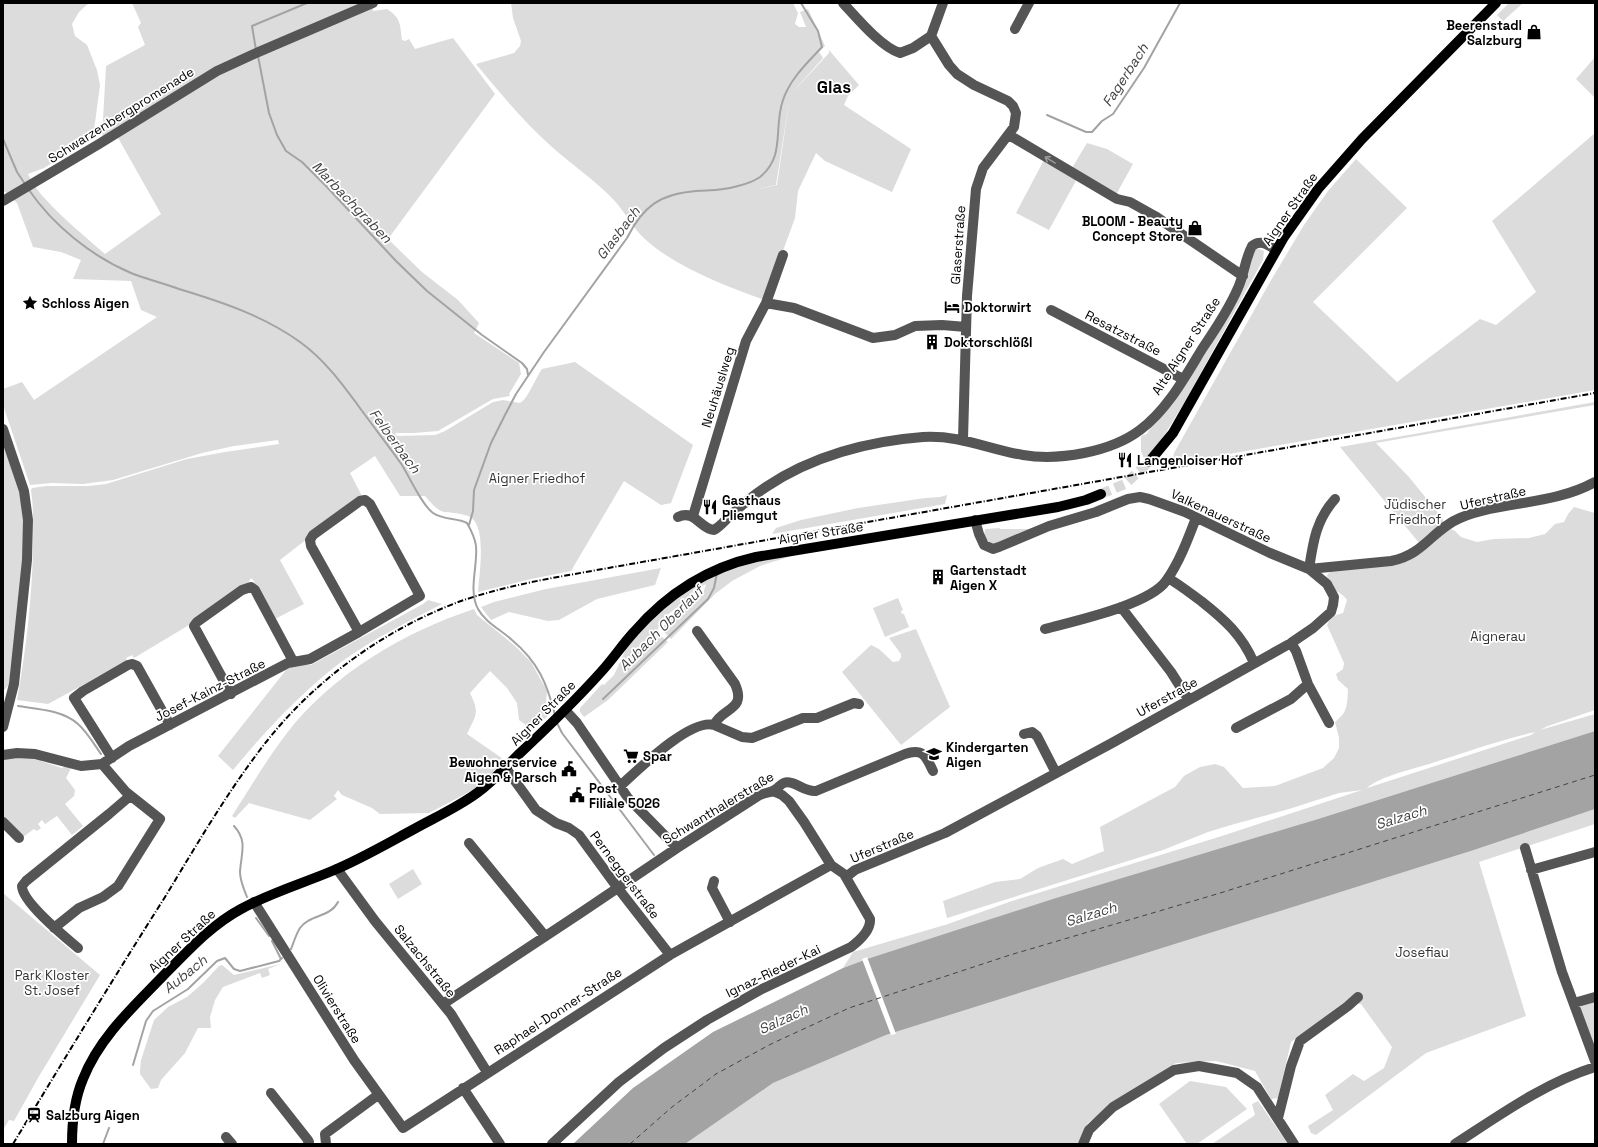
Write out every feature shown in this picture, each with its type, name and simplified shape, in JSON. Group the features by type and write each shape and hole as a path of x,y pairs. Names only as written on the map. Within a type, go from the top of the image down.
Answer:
{"main road":[{"name":"Aigner Straße","path":"1149,462 1164,446 1179,423 1276,250 1318,189 1345,158 1496,3"},
{"name":"Aigner Straße","path":"72,1144 75,1103 87,1070 110,1033 130,1010 196,943 226,918 254,902 272,893 337,869 447,812 477,793 559,716 604,668 645,619 668,599 694,580 727,565 756,557 1076,503 1101,494"}],"street":[{"name":"Schwarzenbergpromenade","path":"3,201 206,77 258,52 373,3"},
{"path":"843,3 864,25 893,51 900,53 910,50 931,36 943,3"},
{"path":"1015,29 1029,3"},
{"name":"Glaserstraße","path":"931,36 949,65 957,74 978,87 1008,101 1013,106 1017,118 1009,135 983,168 976,189 968,277 963,439"},
{"path":"1009,135 1117,199 1130,202 1155,216 1243,276"},
{"name":"Alte Aigner Straße","path":"693,516 708,529 716,530 749,499 779,479 807,466 856,447 881,442 924,437 963,439 1008,452 1037,456 1072,454 1097,450 1119,441 1140,430 1167,402 1216,327 1238,289 1249,253 1253,245 1262,243 1276,250"},
{"name":"Neuhäuslweg","path":"693,516 746,341 766,303 783,255"},
{"path":"766,303 794,308 873,338 895,335 915,326 942,325 966,327"},
{"name":"Resatzstraße","path":"1051,310 1183,378"},
{"path":"3,429 26,495 28,526 27,560 14,684 3,727"},
{"name":"Uferstraße","path":"1309,569 1378,563 1401,559 1413,554 1456,520 1466,516 1505,506 1557,497 1573,492 1595,482"},
{"name":"Valkenauerstraße","path":"975,520 984,545 993,549 1049,526 1096,512 1134,498 1149,498 1185,512 1270,553 1309,569"},
{"path":"1327,584 1309,569 1317,526 1335,499"},
{"name":"Josef-Kainz-Straße","path":"3,755 17,753 35,754 81,766 102,764 130,746 293,661 310,659 359,632 420,596 370,504 365,500 360,501 313,535 310,540 359,632"},
{"path":"678,517 686,514 693,516"},
{"path":"1045,629 1121,608 1154,592 1168,578 1196,518"},
{"path":"1327,584 1326,574 1334,566"},
{"path":"1168,578 1226,621 1241,639 1254,663"},
{"name":"Uferstraße","path":"846,877 855,870 945,833 1291,643 1313,628 1331,612 1334,597 1327,584"},
{"path":"231,694 194,626 197,622 242,590 251,587 255,590 293,661"},
{"path":"1121,608 1171,672 1188,699"},
{"path":"697,631 735,684 738,694 735,706 718,718 714,724"},
{"path":"1291,643 1296,651 1308,684 1329,723"},
{"path":"112,758 74,698 77,694 130,664 136,664 170,725"},
{"path":"1236,728 1291,699 1308,684"},
{"path":"619,787 674,738 702,724 714,724 742,737 752,738 803,718 815,718 854,703 859,704"},
{"path":"559,716 577,723 619,787 634,806 677,848"},
{"path":"1024,734 1032,732 1037,736 1056,773"},
{"name":"Schwanthalerstraße","path":"443,1004 677,848 758,796 766,792 774,791 780,785 787,783 796,784 809,791 816,790 909,752 920,752 925,756 933,771"},
{"path":"54,928 79,908 104,897 118,886 160,819 130,796 102,764"},
{"name":"Perneggerstraße","path":"505,768 536,810 579,835 670,955"},
{"name":"Ignaz-Rieder-Kai","path":"552,1144 619,1082 664,1048 706,1020 762,989 812,964 843,951 857,942 867,930 870,924 870,919 846,877 840,870 831,865 789,801 774,791"},
{"path":"78,948 54,928 24,894 22,888 23,884 130,796"},
{"path":"3,822 20,838"},
{"path":"469,843 545,936"},
{"path":"1525,848 1562,972 1595,1061"},
{"path":"1532,870 1595,852"},
{"name":"Raphael-Donner-Straße","path":"403,1128 487,1072 670,955 831,865"},
{"name":"Salzachstraße","path":"337,869 375,921 460,1026 487,1072"},
{"path":"714,881 712,888 730,922"},
{"name":"Olivierstraße","path":"254,902 354,1060 403,1128"},
{"path":"1278,1118 1300,1041 1358,997"},
{"path":"1574,1003 1595,997"},
{"path":"1083,1144 1089,1130 1113,1107 1174,1070 1199,1066 1237,1073 1257,1088 1294,1144"},
{"path":"1455,1144 1538,1091 1560,1080 1595,1067"},
{"path":"463,1088 500,1144"},
{"path":"271,1093 309,1143 318,1138 325,1142 325,1134 378,1095"}],"green space":[{"name":"Aigner Friedhof","path":"3,3 89,3 79,12 72,24 75,36 87,45 97,70 100,85 93,138 44,168 28,174 33,184 51,205 105,254 161,214 117,136 251,52 102,138 106,66 145,45 138,27 141,23 132,3 366,3 373,6 373,11 387,9 392,12 399,22 402,40 405,41 409,39 415,49 453,38 495,94 388,239 422,272 458,300 479,323 474,333 519,363 521,374 509,394 510,396 493,399 438,431 395,433 397,436 435,435 445,431 493,402 503,400 520,403 526,397 542,369 575,362 693,445 671,503 661,505 624,481 571,571 478,592 481,550 478,528 474,521 468,516 441,511 425,496 400,496 375,456 350,473 362,496 280,560 304,604 275,619 251,578 248,583 200,615 189,625 134,658 132,655 126,658 127,661 48,704 17,700 30,605 33,548 32,488 46,486 89,486 106,484 187,459 279,444 278,440 234,446 202,453 113,480 83,484 52,483 30,485 3,405 3,389 22,382 34,400 157,317 141,310 131,281 73,279 81,260 61,252 33,247 17,203 3,190"},
{"path":"511,3 793,3 798,13 795,24 799,27 806,27 800,12 808,9 825,46 819,52 823,58 790,95 829,53 829,50 859,85 848,96 844,105 911,149 892,192 825,161 816,153 798,191 795,218 765,300 750,295 702,275 672,259 646,240 636,230 615,201 532,128 512,107 476,64 514,53 520,46 521,41 513,18","holes":["790,95 777,185 758,189 776,185"]},
{"path":"1509,3 1523,3 1503,21 1497,15"},
{"path":"1595,57 1595,98 1576,79"},
{"path":"1595,133 1595,390 1172,464 1174,453 1270,282 1304,225 1328,191 1356,159 1407,208 1313,302 1397,382 1480,319 1496,325 1536,292 1492,221"},
{"path":"1087,143 1107,149 1133,164 1117,193 1072,168"},
{"path":"1045,158 1078,177 1049,230 1016,213"},
{"path":"1256,249 1264,251 1263,260 1187,398 1162,439 1152,463 1159,462 1151,464 1145,461 1141,451 1141,437 1147,434 1152,424 1246,280 1253,253"},
{"name":"Jüdischer Friedhof","path":"1595,402 1595,405 1376,443 1409,477 1443,519 1443,523 1420,544 1340,447"},
{"path":"3,437 20,486 25,535 10,684 3,691"},
{"path":"947,495 945,504 772,534 776,528 801,520 858,508"},
{"path":"1123,495 1109,503 998,544 989,543 984,536 985,529 1028,529 1086,511"},
{"name":"Aignerau","path":"1574,507 1595,513 1595,710 1540,730 1595,714 1595,731 867,959 843,968 853,952 948,924 1012,901 1225,835 1362,790 1339,793 1208,832 1163,850 947,918 943,901 995,882 1020,879 1038,868 1063,859 1072,864 1104,851 1100,827 1175,787 1184,776 1200,767 1215,764 1224,767 1243,788 1275,786 1323,768 1334,758 1339,748 1339,738 1335,722 1345,711 1348,689 1338,680 1336,674 1343,669 1344,663 1327,625 1332,618 1343,613 1347,600 1332,588 1328,581 1327,575 1332,570 1380,566 1444,531 1451,529 1461,537 1477,542 1494,539 1529,538 1545,534 1555,524 1564,522","holes":["1535,732 1531,735 1367,788 1380,780 1398,773 1496,742"]},
{"path":"795,555 760,566 732,581 715,594 671,639 663,631 664,626 672,617 692,604 703,593 706,584 701,587 698,592 667,615 660,623 658,629 661,636 668,642 608,700 584,717 580,712 580,708 602,684 604,685 614,675 626,649 647,623 679,595 714,575 752,562"},
{"path":"661,568 655,585 597,599 559,620 548,621 509,612 491,620 481,607 494,602 546,589"},
{"path":"898,598 903,610 901,611 902,614 904,614 909,627 885,637 873,608"},
{"path":"428,600 442,604 378,638 341,662 312,686 284,713 233,770 218,756 286,670 298,664 311,665"},
{"path":"474,609 477,615 514,645 531,662 547,691 546,702 551,713 533,730 519,720 517,703 507,688 490,671 470,693 475,705 476,714 467,734 506,761 473,790 429,813 380,814 372,808 342,795 338,790 334,796 337,799 310,820 249,803 235,818 232,816 287,733 325,692 348,674 397,643 448,618"},
{"path":"916,629 950,707 901,745 842,672 871,645 879,649 893,662 899,661 901,654 889,638"},
{"path":"3,756 42,757 41,761 62,768 67,765 71,768 66,778 75,790 74,796 65,804 83,826 72,835 57,816 45,824 42,820 38,824 41,828 37,831 34,829 23,837 3,817"},
{"name":"Josefiau","path":"1595,809 1595,824 1479,862 1526,1016 1426,1053 1316,1135 1311,1133 1308,1126 1333,1110 1325,1095 1353,1074 1364,1081 1384,1068 1392,1047 1361,1004 1343,1003 1291,1042 1278,1098 1271,1099 1255,1071 1216,1061 1176,1063 1125,1095 1088,1123 1077,1144 685,1144 773,1083 886,1035 1474,850"},
{"path":"413,869 422,884 398,899 389,884"},
{"name":"Park Kloster St. Josef","path":"3,893 100,975 14,1121 9,1120 3,1130"},
{"path":"281,964 268,969 270,975 262,978 260,973 223,987 215,1000 210,1017 211,1028 198,1028 185,1053 161,1080 158,1088 151,1089 140,1074 140,1070 141,1060 154,1020 168,1007 187,997 219,966 222,965 234,975"},
{"path":"1595,1001 1595,1048 1580,1009 1582,1005"},
{"path":"1190,1081 1226,1087 1247,1109 1197,1144 1187,1144 1159,1104"},
{"path":"1258,1101 1288,1144 1212,1144 1255,1115 1252,1104"}],"water":[{"name":"Salzach","path":"1595,731 1595,809 1474,850 886,1035 773,1083 685,1144 573,1144 633,1088 713,1032 843,968 1056,898 1318,819"}],"pier":[{"path":"867,957 896,1034 891,1035 862,959"}],"waterway":[{"name":"Marbachgraben","path":"256,50 252,26 307,3"},
{"name":"Glasbach","path":"469,525 473,511 474,490 491,443 516,394 544,352 627,238 639,218 654,204 672,195 732,188 752,182 768,169 776,151 780,110 786,92 800,72 822,47 818,31 801,3"},
{"name":"Fagerbach","path":"1047,115 1086,132 1092,132 1102,121 1113,114 1144,68 1180,3"},
{"name":"Marbachgraben","path":"258,56 269,113 277,135 286,151 302,162 396,261 427,291 482,335 522,363 527,369 528,375"},
{"name":"Felberbach","path":"3,139 17,172 25,184"},
{"name":"Felberbach","path":"29,190 49,215 61,227 102,258 131,273 211,299 257,317 300,342 320,359 345,388 394,453 420,498 429,509 441,517 467,523 473,534 476,546 474,594 478,609 489,622 508,636 529,656 545,683 555,715"},
{"name":"Aubach Oberlauf","path":"603,699 708,599 714,588 717,573"},
{"path":"18,706 50,711 72,719 90,738 101,754"},
{"name":"Felberbach","path":"557,723 562,733 654,855"},
{"path":"234,826 241,837 242,842 243,848 240,875 247,897"},
{"name":"Aubach","path":"291,949 300,928 309,920 330,911 338,902"},
{"path":"256,918 269,936"},
{"path":"272,941 281,959"},
{"name":"Aubach","path":"133,1065 146,1021 153,1011 188,989 217,961 225,958 234,969 240,971 279,961 282,958"},
{"name":"Aubach","path":"103,1144 109,1128"}],"ferry route":[{"path":"630,1144 672,1107 716,1074 771,1044 849,1008 1010,955 1217,894 1595,775"}],"tunnel":[{"path":"1101,494 1125,484 1149,462"}],"railway":[{"path":"13,1144 212,820 249,764 263,746 304,700 327,679 377,642 432,613 483,594 552,578 1595,393"}],"place":[{"name":"Beerenstadl Salzburg","path":"1534,32"},
{"name":"BLOOM - Beauty Concept Store","path":"1195,228"},
{"name":"Schloss Aigen","path":"30,303"},
{"name":"Doktorwirt","path":"952,307"},
{"name":"Doktorschlößl","path":"932,342"},
{"name":"Langenloiser Hof","path":"1125,460"},
{"name":"Gasthaus Pliemgut","path":"710,507"},
{"name":"Gartenstadt Aigen X","path":"938,577"},
{"name":"Kindergarten Aigen","path":"934,754"},
{"name":"Spar","path":"631,756"},
{"name":"Bewohnerservice Aigen & Parsch","path":"569,769"},
{"name":"Post Filiale 5026","path":"577,795"},
{"name":"Salzburg Aigen","path":"34,1115"}],"district":[{"name":"Glas","path":"834,87"}]}
